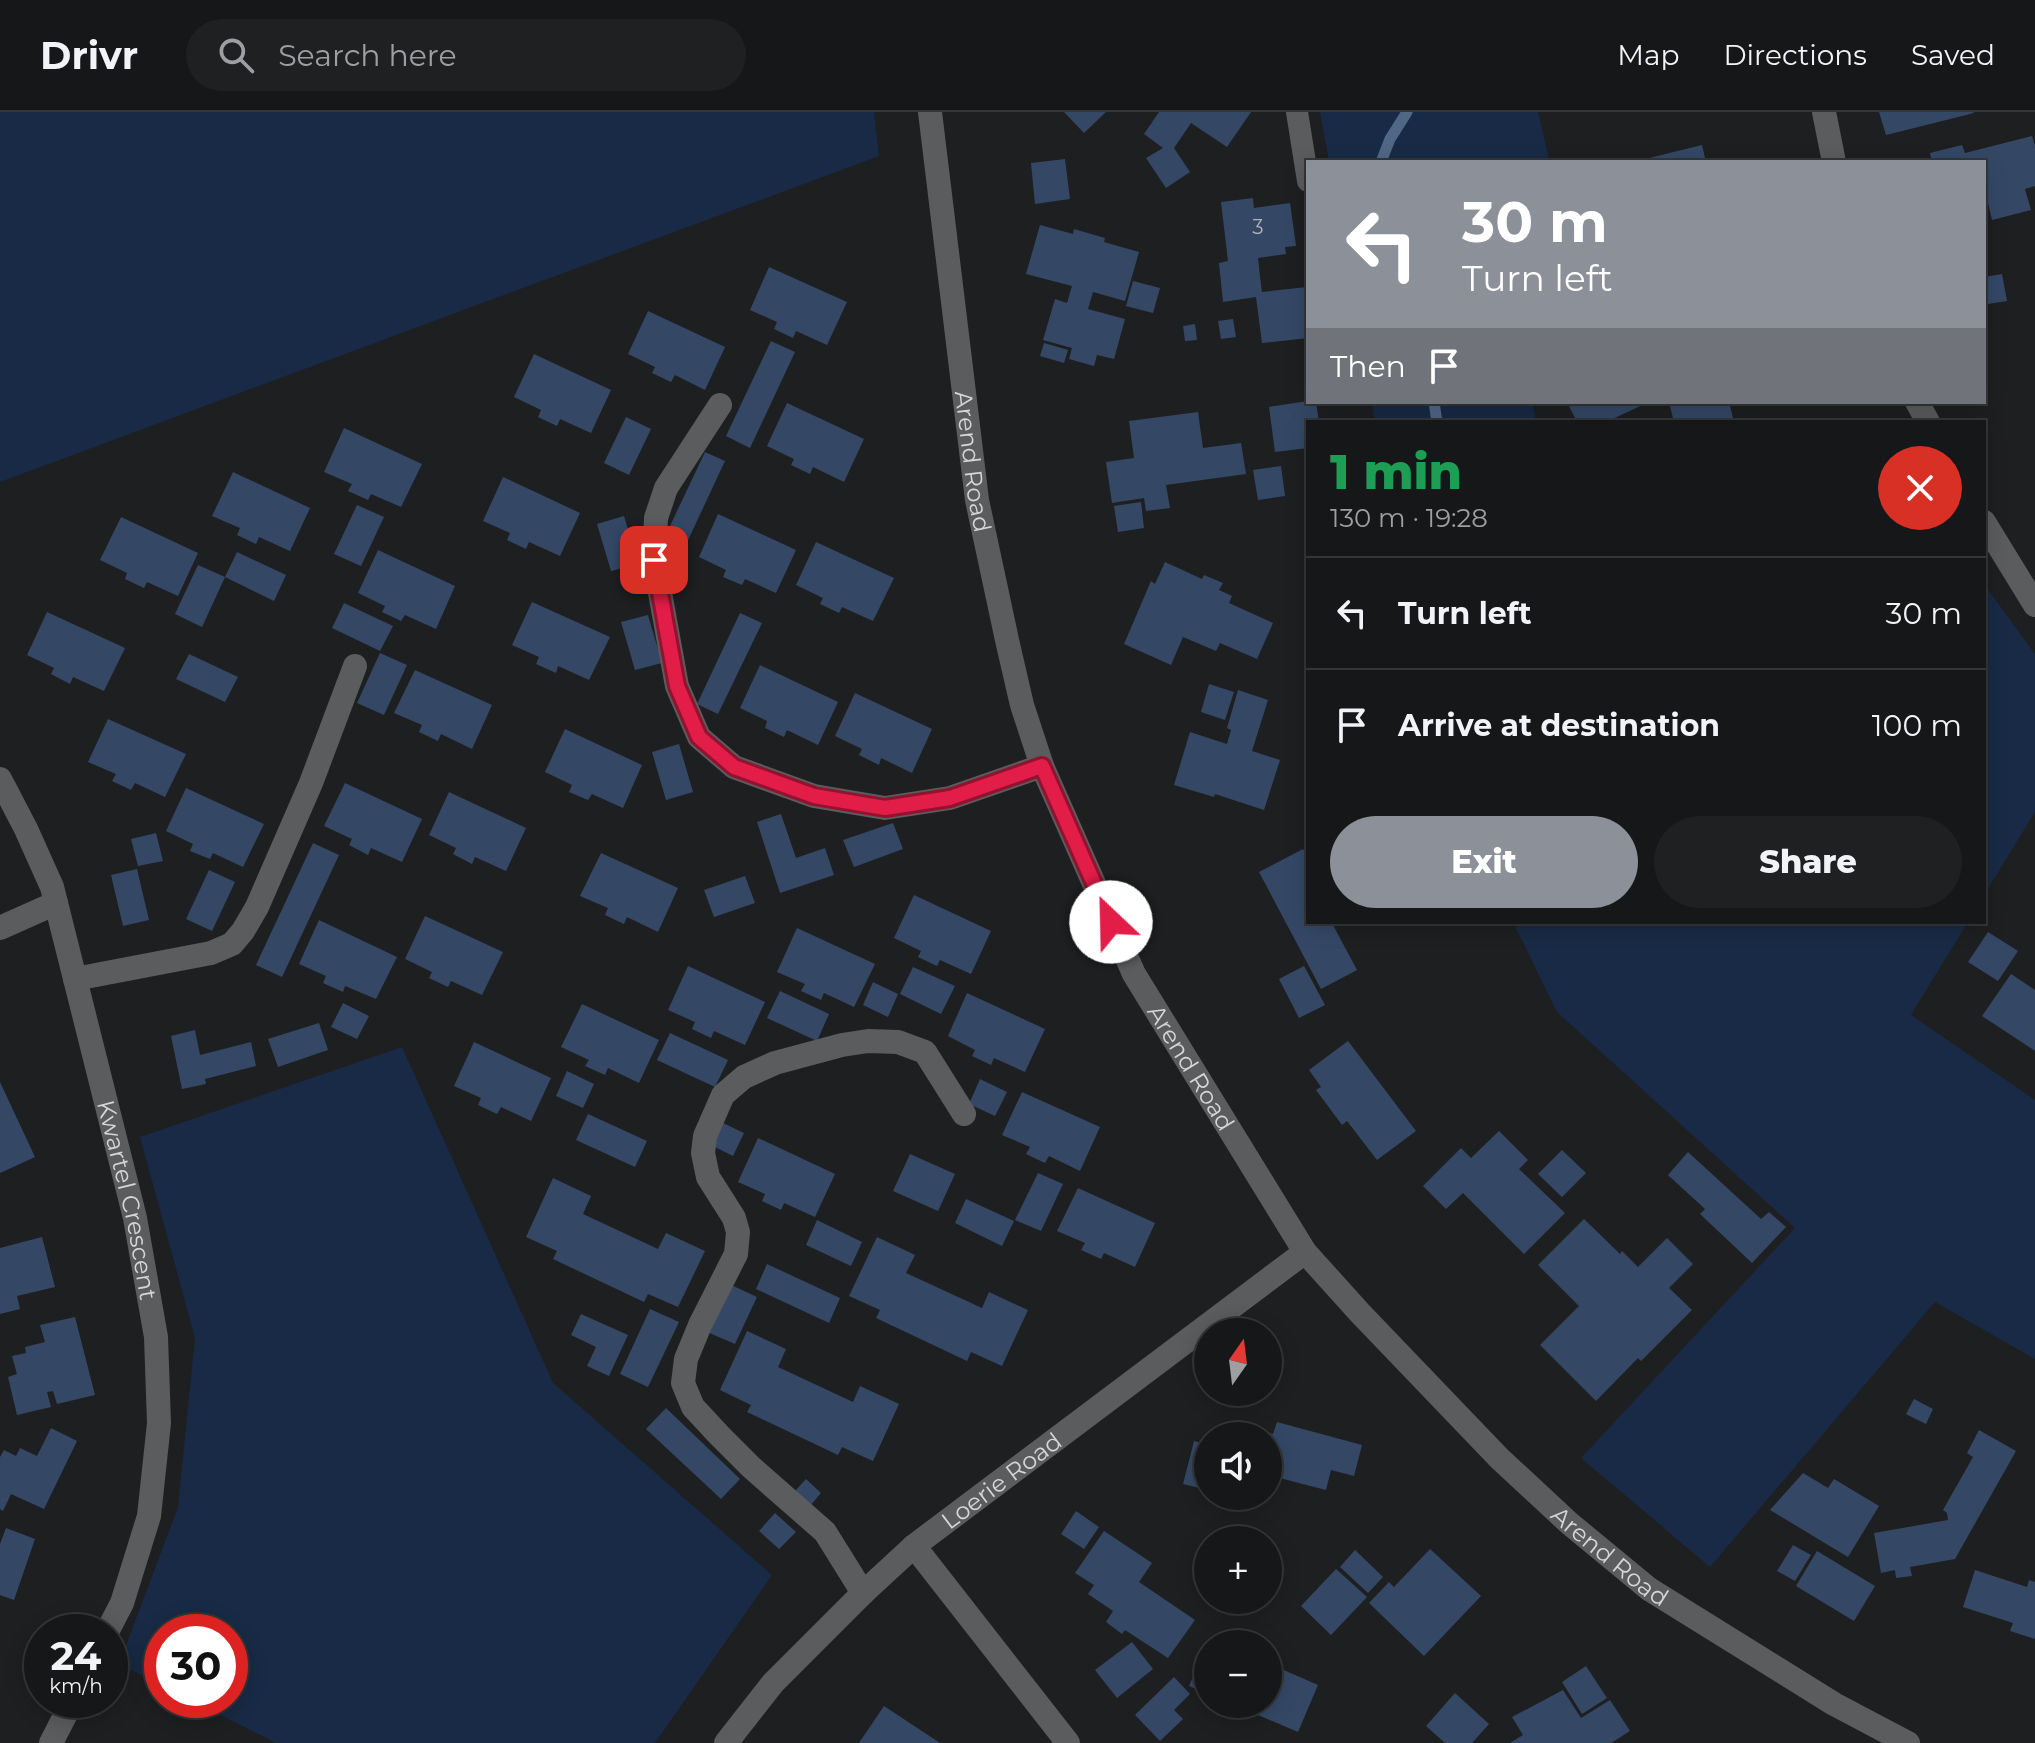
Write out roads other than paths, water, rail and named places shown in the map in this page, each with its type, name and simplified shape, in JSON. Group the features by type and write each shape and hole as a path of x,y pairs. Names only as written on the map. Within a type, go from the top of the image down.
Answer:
{"street":[{"name":"Arend Road","path":"930,112 977,500 1022,705 1042,766 1134,974 1305,1252 1499,1458 1569,1523 1649,1589 1834,1704 1908,1743"},
{"path":"1824,112 1834,160"},
{"path":"720,405 666,488 656,518 654,560 677,686 699,737 734,767 814,796 885,808 950,798 1042,766"},
{"path":"1986,525 2035,605"},
{"path":"75,979 211,953 232,944 257,907 311,783 355,666"},
{"name":"Kwartel Crescent","path":"0,779 52,887 135,1218 156,1337 159,1423 149,1516 116,1614"},
{"path":"0,928 56,903"},
{"path":"863,1593 825,1532 719,1435 693,1407 683,1383 686,1359 736,1254 738,1232 734,1218 708,1177 703,1153 705,1136 723,1095 744,1077 775,1063 868,1041 898,1042 925,1052 964,1114"},
{"name":"Loerie Road","path":"726,1743 773,1683 914,1546 1305,1252"},
{"path":"914,1546 1068,1743"},
{"path":"51,1743 64,1718"}],"lane":[{"path":"1297,112 1306,168"}],"waterway":[{"path":"1382,160 1390,139 1407,112"},
{"path":"1434,404 1437,420"}]}
